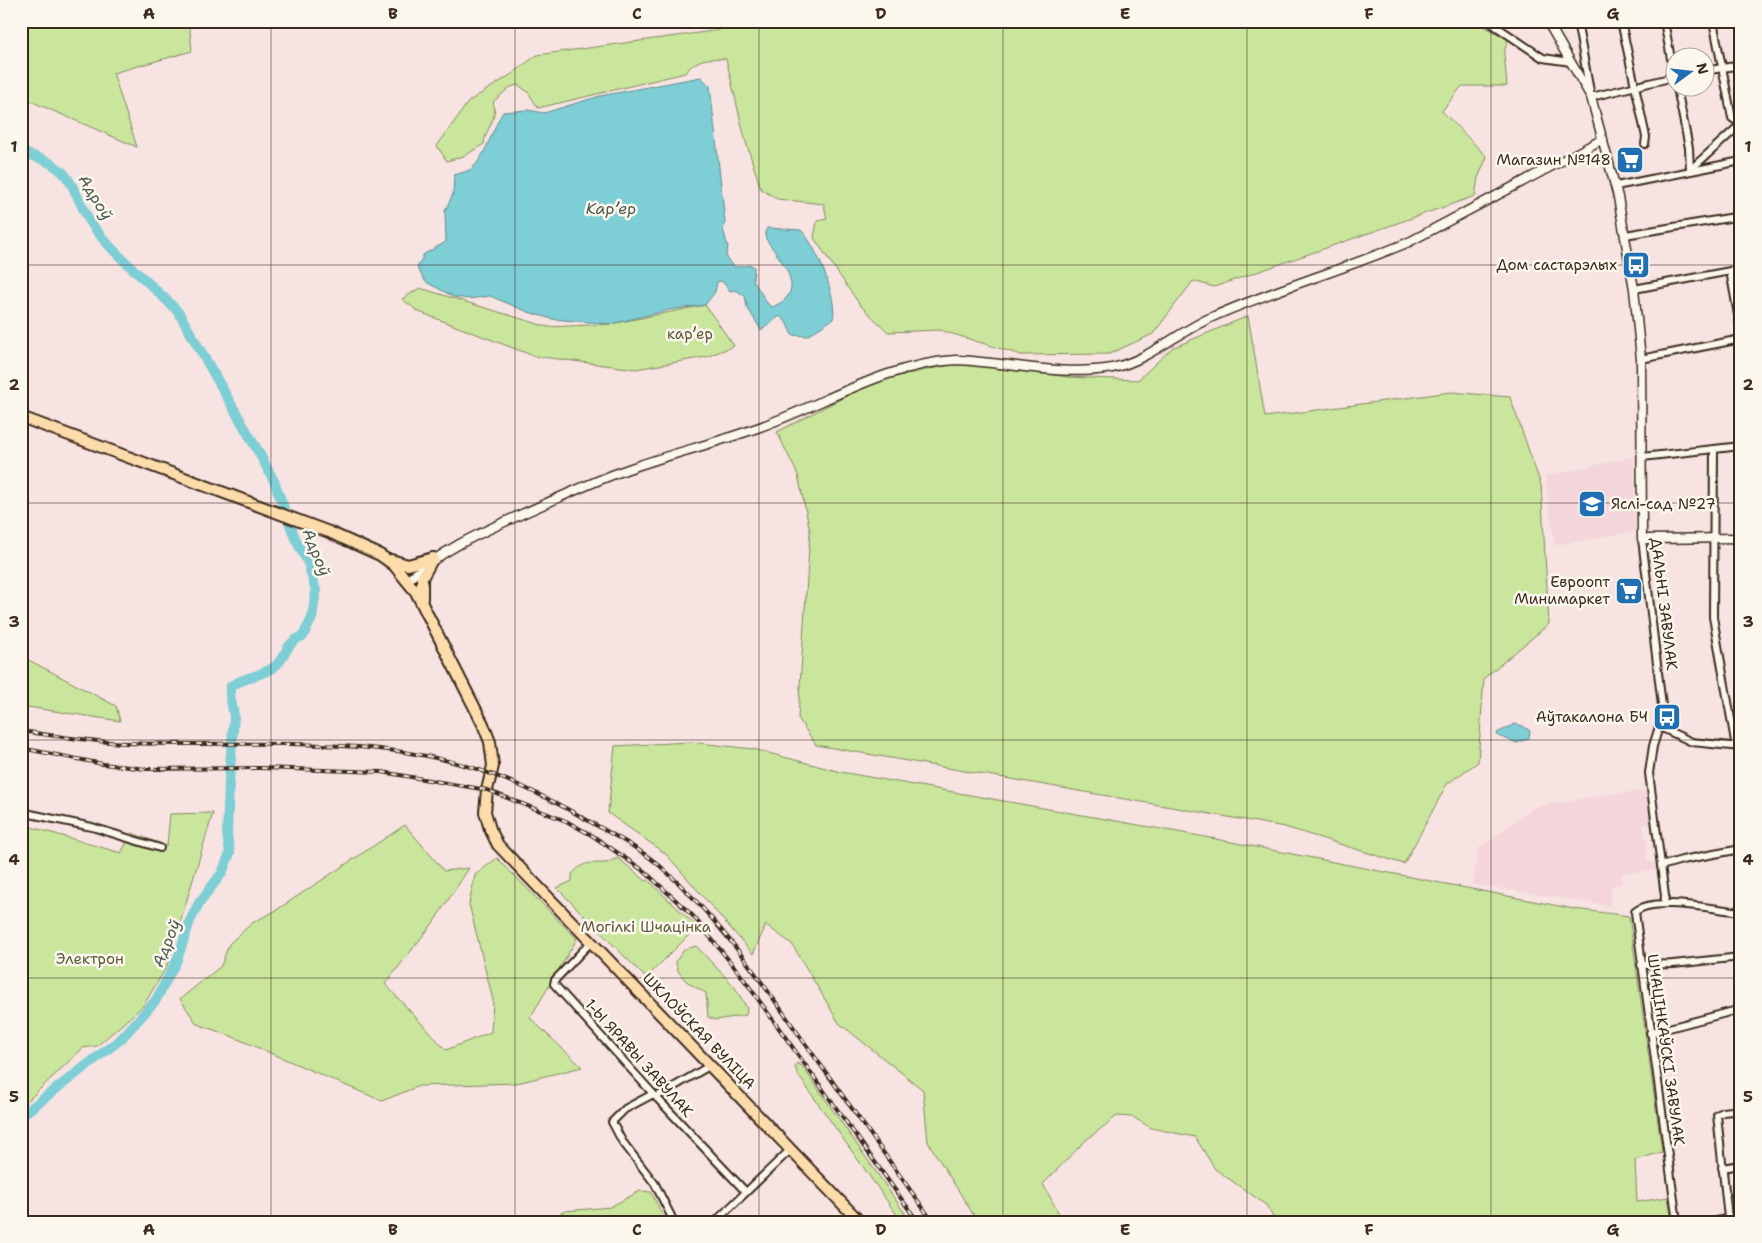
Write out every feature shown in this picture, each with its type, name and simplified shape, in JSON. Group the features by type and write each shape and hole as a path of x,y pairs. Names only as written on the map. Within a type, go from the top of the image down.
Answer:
{"main road":[{"path":"21,418 329,532 404,565 429,559"},
{"path":"380,556 405,576"},
{"path":"424,607 420,586 429,559"},
{"name":"ШКЛОЎСКАЯ ВУЛІЦА","path":"405,576 424,607 473,703 490,742 493,766 487,790 485,812 494,838 514,863 711,1065 860,1222"}],"street":[{"path":"1488,21 1543,58 1571,62"},
{"name":"ДАЛЬНІ ЗАВУЛАК","path":"1547,21 1591,97 1616,186 1634,289 1641,359 1642,539 1664,714 1653,746 1649,773 1664,904"},
{"path":"1577,21 1591,97 1664,79"},
{"path":"1621,21 1646,137 1645,144"},
{"path":"1664,21 1669,48"},
{"path":"1690,170 1741,124 1732,118 1713,21"},
{"path":"1714,69 1741,65"},
{"path":"1679,98 1689,148 1690,170"},
{"path":"405,576 429,559 477,535 616,473 758,428 843,392 911,367 936,361 956,360 1079,371 1113,367 1130,362 1208,319 1237,306 1409,242 1603,139"},
{"path":"1616,186 1741,161"},
{"path":"1625,235 1741,216"},
{"path":"1634,289 1741,269"},
{"path":"1730,271 1741,331"},
{"path":"1641,359 1741,339"},
{"path":"1642,457 1741,446"},
{"path":"1660,727 1692,742 1738,747 1713,616 1714,449"},
{"path":"1642,539 1741,538"},
{"path":"21,812 92,827 160,848"},
{"path":"1661,866 1682,860 1741,849"},
{"path":"1664,904 1741,912"},
{"name":"ШЧАЦІНКАЎСКІ ЗАВУЛАК","path":"1664,904 1640,908 1635,912 1677,1222"},
{"name":"1-Ы ЯРАВЫ ЗАВУЛАК","path":"591,942 555,980 554,984 655,1096 745,1191"},
{"path":"1641,965 1673,964 1741,957"},
{"path":"1650,1033 1741,1009"},
{"path":"674,1222 655,1184 622,1141 612,1122 625,1109 655,1096 711,1065"},
{"path":"1728,1218 1717,1115 1722,1112 1741,1110"},
{"path":"715,1222 745,1191 790,1150"},
{"path":"1722,1168 1741,1165"},
{"path":"1712,1222 1741,1216"}],"shaded area":[{"name":"Яслі-сад №27","path":"1634,457 1635,531 1555,545 1545,476"},
{"path":"1649,791 1653,823 1643,825 1644,837 1646,837 1647,861 1657,864 1658,870 1622,873 1622,883 1612,885 1609,906 1473,884 1478,849 1534,807 1606,795"}],"green space":[{"path":"21,21 189,21 192,51 113,73 137,147 21,97"},
{"path":"719,21 1474,21 1508,39 1504,53 1507,86 1462,86 1442,111 1487,157 1478,178 1475,196 1214,287 1193,281 1153,334 1109,354 1021,355 940,330 888,332 860,305 814,238 817,221 827,219 824,204 777,199 761,189 745,139 726,59 702,60 694,64 685,73 538,108 528,92 518,85 510,87 493,102 493,118 484,144 464,156 447,161 437,146 469,101 509,76 537,55 720,30"},
{"name":"карʼер","path":"420,288 548,327 611,324 705,305 734,346 706,357 636,369 534,356 419,312 402,299"},
{"path":"1248,316 1265,417 1451,392 1510,397 1541,485 1549,624 1484,678 1478,762 1447,784 1404,864 1285,827 816,745 798,718 810,531 798,475 777,432 875,381 968,361 1067,377 1138,380 1172,348"},
{"path":"21,656 116,706 120,721 21,706"},
{"path":"690,742 753,749 841,772 1200,836 1574,909 1629,916 1662,1152 1635,1160 1637,1202 1668,1197 1672,1222 1276,1222 1266,1205 1215,1169 1195,1137 1151,1128 1133,1117 1117,1116 1085,1141 1043,1184 1059,1214 1069,1222 978,1222 928,1142 923,1090 839,1023 792,944 766,925 753,954 666,854 608,813 615,746"},
{"name":"Электрон","path":"213,813 167,966 143,1006 97,1046 83,1048 21,1107 21,824 121,853 132,833 167,846 170,814"},
{"path":"405,825 444,871 469,868 433,923 385,984 446,1050 491,1032 493,1000 469,904 475,875 497,858 577,939 530,1018 582,1067 517,1083 419,1086 382,1101 231,1036 197,1024 180,999 221,966 229,944 252,923 275,911"},
{"name":"Могілкі Шчацінка","path":"618,858 646,881 648,880 697,927 646,978 557,888 572,881 572,874 584,865 606,863"},
{"path":"696,946 734,986 747,1008 746,1015 716,1020 708,1017 706,993 686,980 677,967 676,961 684,950"},
{"path":"797,1063 802,1066 911,1222 902,1222 798,1075 795,1067"},
{"path":"640,1191 651,1192 666,1222 543,1222 565,1211 610,1207"}],"water":[{"name":"Карʼер","path":"701,77 710,86 725,222 723,229 728,247 726,255 729,262 736,267 751,265 754,267 753,280 767,303 772,307 784,301 789,293 791,284 789,275 766,239 765,233 767,228 801,230 813,247 824,272 832,298 833,319 807,336 792,335 786,322 780,316 761,330 747,307 745,296 736,290 730,291 722,281 717,282 715,292 705,305 669,310 611,324 552,319 528,312 490,296 469,299 454,297 426,282 417,268 424,254 446,242 445,211 453,194 454,175 469,170 479,160 503,112 528,110 544,113 600,96"},
{"path":"1515,724 1523,726 1530,731 1529,738 1517,743 1498,736 1497,733"}],"waterway":[{"name":"Адроў","path":"21,152 45,160 61,170 69,180 87,217 100,235 179,313 274,481 295,538 308,563 316,591 312,618 303,636 288,647 274,667 231,686 230,695 234,716 227,835 230,853 222,873 199,903 190,921 177,960 156,1000 121,1039 21,1116"}],"railway":[{"path":"21,731 114,742 348,746 409,753 438,758 491,774 517,784 568,809 620,839 660,866 718,925 751,968 933,1222"},
{"path":"21,748 103,764 146,769 261,768 382,772 487,790 566,821 593,836 644,871 693,916 740,974 918,1222"}],"place":[{"name":"Магазин №148","path":"1630,160"},
{"name":"Дом састарэлых","path":"1636,265"},
{"name":"Яслі-сад №27","path":"1592,504"},
{"name":"Евроопт Минимаркет","path":"1629,591"},
{"name":"Аўтакалона БЧ","path":"1667,717"}]}
